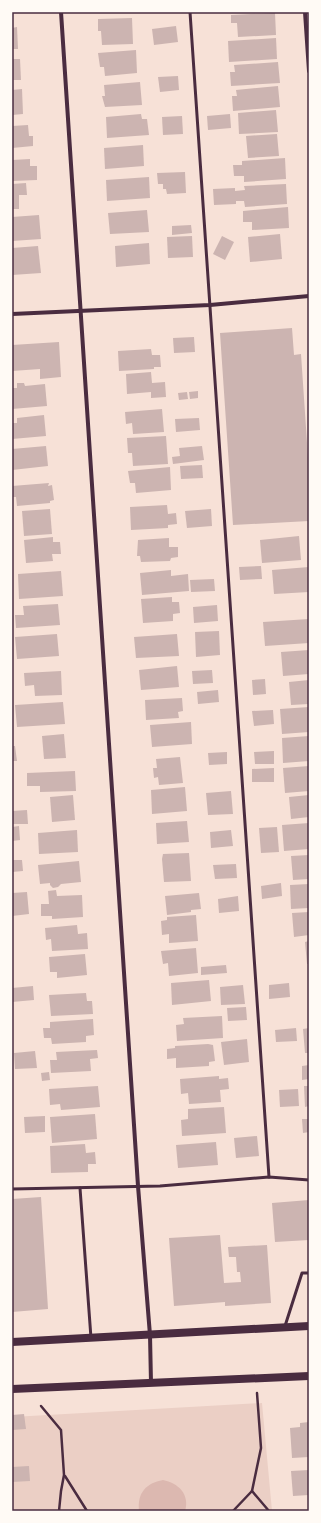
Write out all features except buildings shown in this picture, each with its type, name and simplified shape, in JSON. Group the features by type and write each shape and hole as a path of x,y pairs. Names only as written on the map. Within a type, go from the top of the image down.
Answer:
{"main road":[{"path":"12,1342 309,1326"},
{"path":"12,1390 309,1376"}],"street":[{"path":"61,12 138,1186 150,1335 151,1384"},
{"path":"305,12 309,71"},
{"path":"12,314 210,305 309,296"}],"lane":[{"path":"190,12 269,1177"},
{"path":"12,1189 160,1186 269,1177 309,1180"},
{"path":"80,1188 91,1338"},
{"path":"285,1328 302,1273 309,1273"}],"path":[{"path":"233,1511 252,1491 261,1448 257,1393"},
{"path":"41,1406 61,1430 64,1475 59,1511"},
{"path":"64,1475 87,1511"},
{"path":"252,1491 269,1511"}],"shaded area":[{"path":"262,1403 272,1511 12,1511 12,1417"},
{"path":"163,1480 168,1481 182,1490 186,1499 185,1511 139,1511 141,1494 147,1486"}]}
